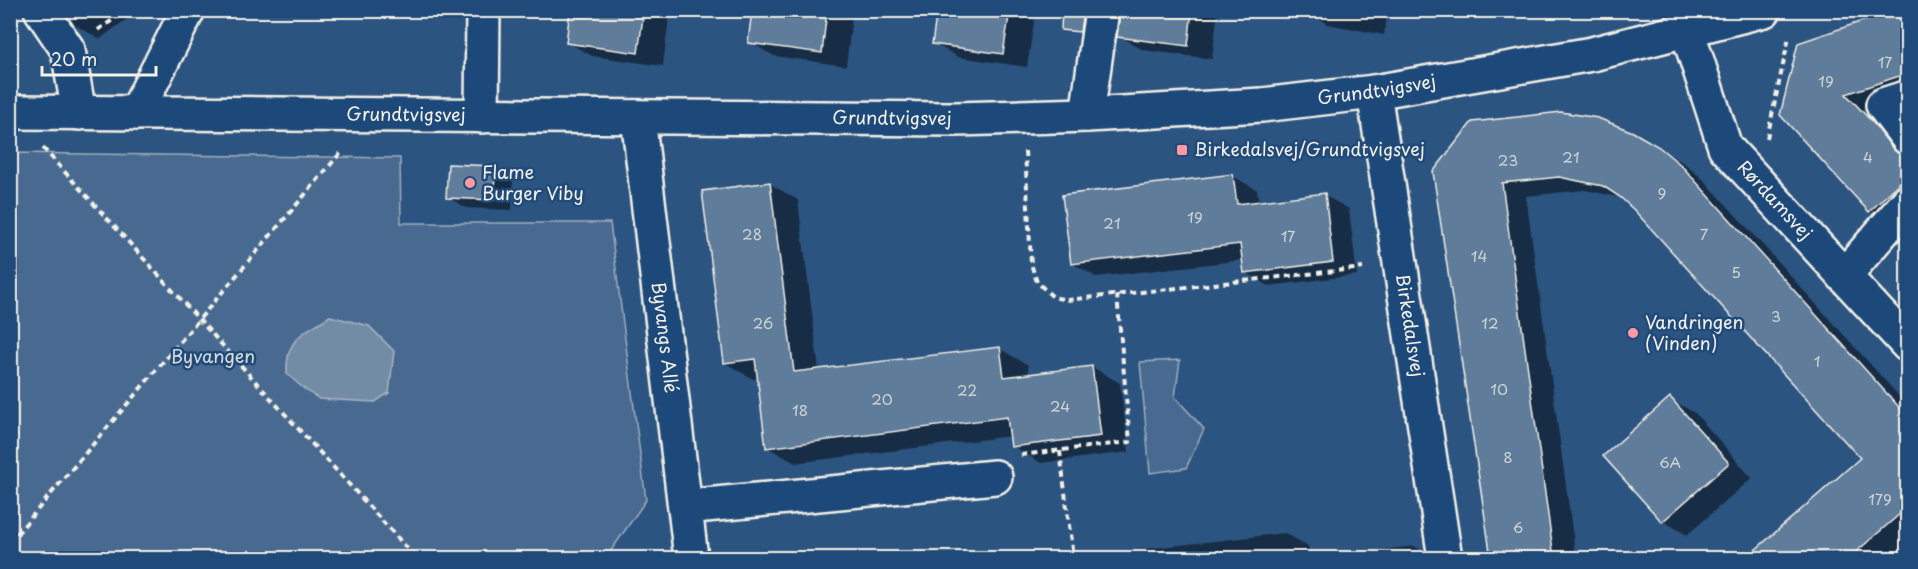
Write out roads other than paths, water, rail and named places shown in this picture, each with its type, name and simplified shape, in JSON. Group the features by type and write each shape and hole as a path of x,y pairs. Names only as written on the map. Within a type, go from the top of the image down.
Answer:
{"street":[{"path":"41,10 68,50 79,113"},
{"path":"136,113 188,10"},
{"path":"483,10 483,116"},
{"path":"1087,116 1102,10"},
{"name":"Grundtvigsvej","path":"11,112 957,119 1087,116 1262,105 1374,92 1580,56 1764,10"},
{"name":"Rørdamsvej","path":"1686,30 1725,147 1908,345"},
{"name":"Birkedalsvej","path":"1374,92 1445,558"},
{"path":"1908,97 1883,105 1908,138"},
{"name":"Byvangs Allé","path":"638,117 691,558"},
{"path":"1844,276 1908,202"},
{"path":"685,507 995,477"}],"place":[{"name":"Birkedalsvej/Grundtvigsvej","path":"1182,150"},
{"name":"Flame Burger Viby","path":"470,183"},
{"name":"Vandringen (Vinden)","path":"1633,333"}],"park label":[{"name":"Byvangen","path":"213,357"}]}
